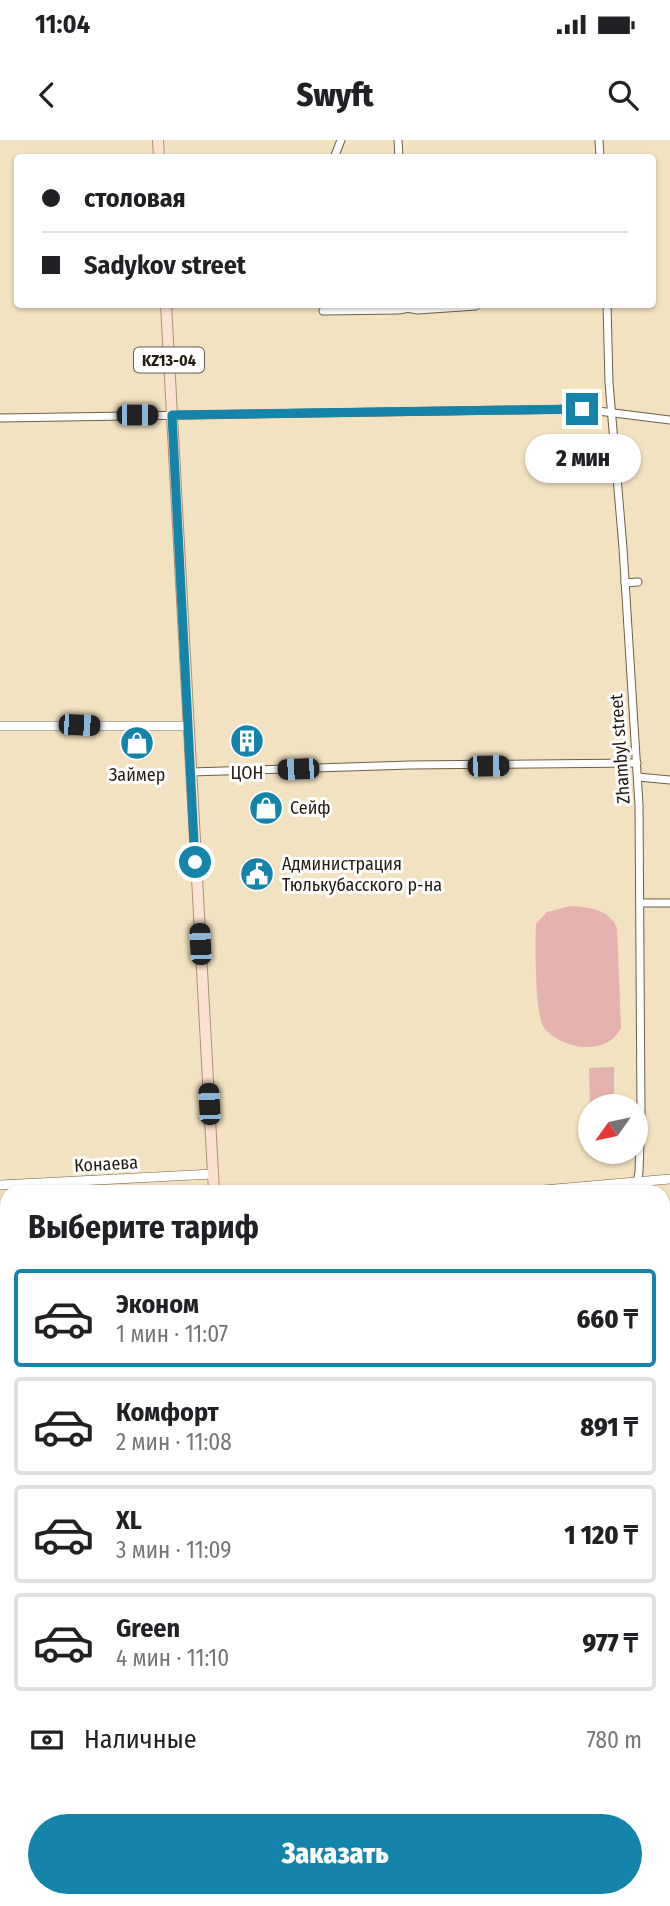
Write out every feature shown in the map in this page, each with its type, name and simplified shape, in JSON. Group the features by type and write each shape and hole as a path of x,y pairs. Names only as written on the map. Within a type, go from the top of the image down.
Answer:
{"main road":[{"name":"KZ13-04","path":"166,308 214,1185"}],"street":[{"path":"322,311 374,308"},
{"path":"413,308 447,308"},
{"name":"Zhambyl street","path":"607,308 611,412 638,777 640,1113 636,1185"},
{"path":"0,418 570,409 670,420"},
{"path":"625,583 638,582"},
{"path":"0,726 188,726"},
{"path":"191,772 410,765 637,763"},
{"path":"638,777 670,780"},
{"path":"640,903 670,902"},
{"name":"Конаева","path":"0,1185 213,1174"},
{"path":"589,1185 670,1179"}],"shaded area":[{"path":"570,906 591,908 604,913 617,928 621,1028 604,1044 583,1047 562,1042 542,1024 536,975 536,924 547,912"},
{"path":"614,1067 614,1094 590,1094 589,1068"}],"place":[{"name":"ЦОН","path":"247,741"},
{"name":"Займер","path":"137,743"},
{"name":"Сейф","path":"266,808"},
{"name":"Администрация Тюлькубасского р-на","path":"257,874"}],"route":[{"path":"195,862 172,415 582,409"}]}
